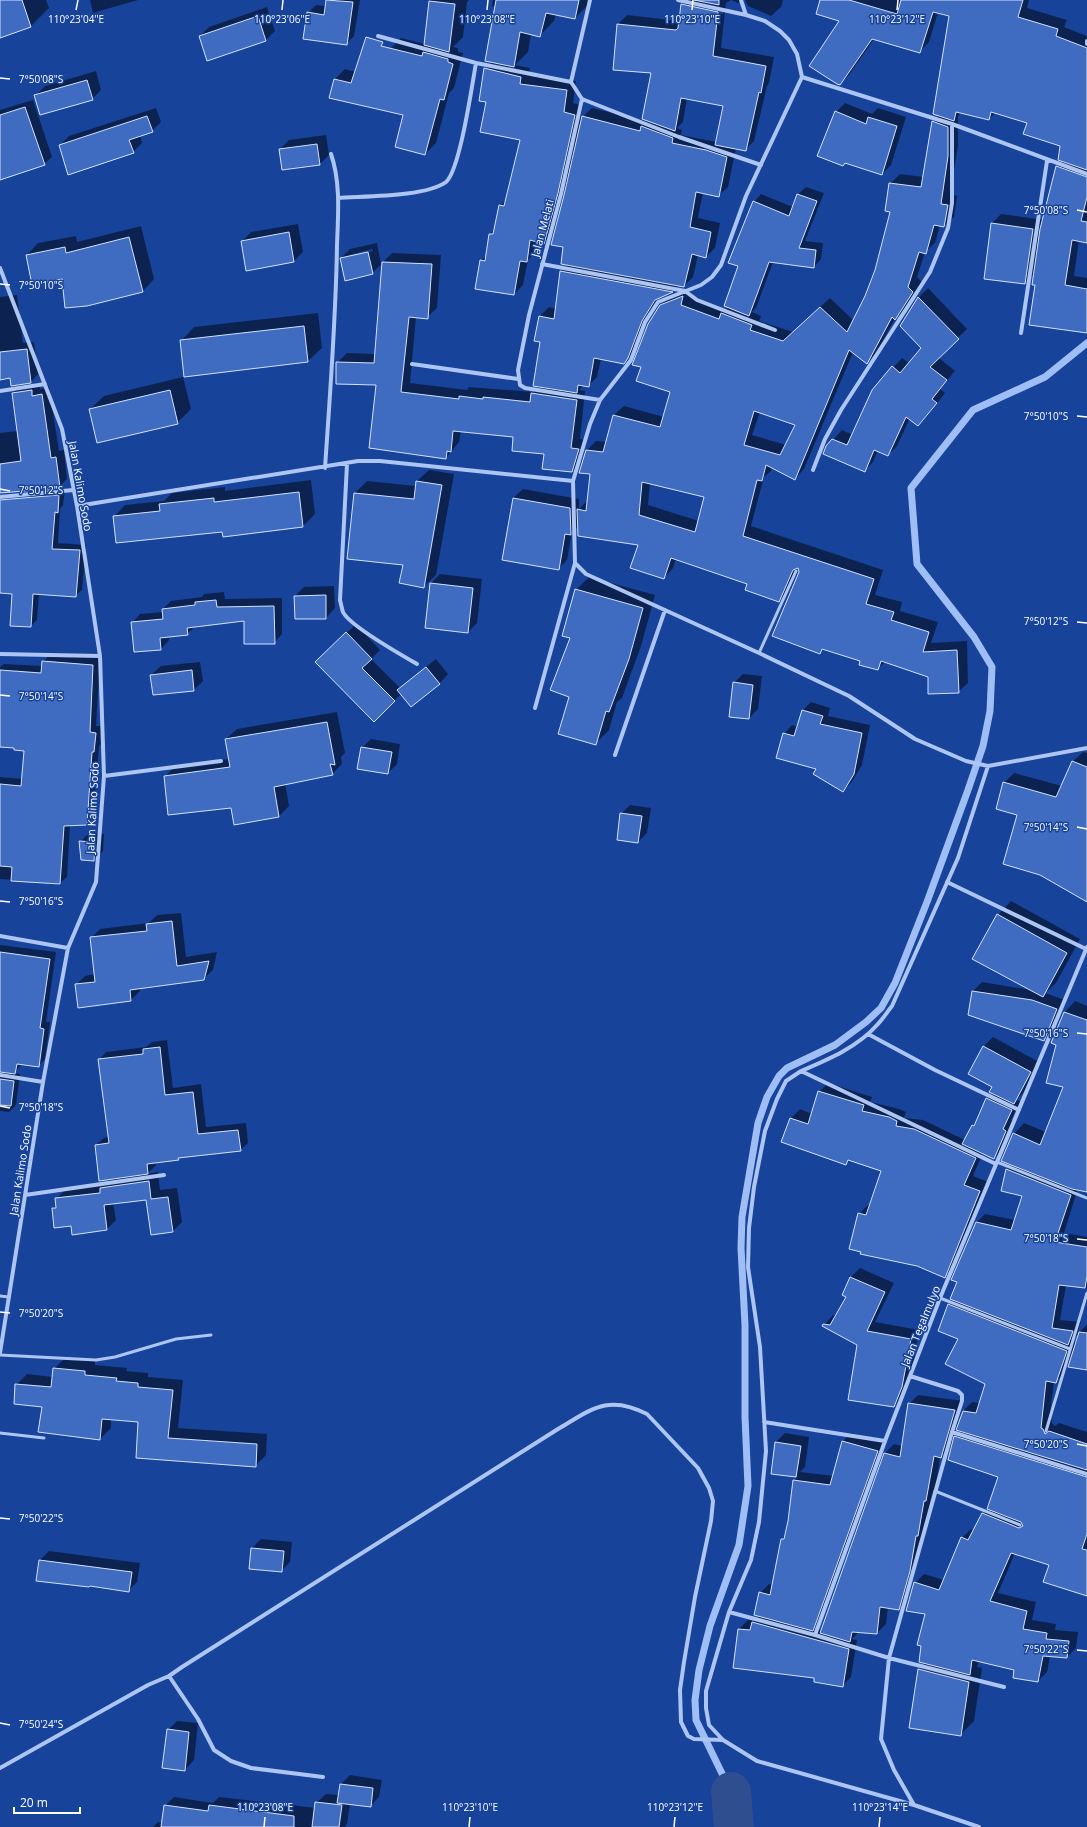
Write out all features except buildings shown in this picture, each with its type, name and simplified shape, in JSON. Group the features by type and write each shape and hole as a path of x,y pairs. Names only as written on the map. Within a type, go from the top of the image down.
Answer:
{"street":[{"path":"590,0 571,82 582,99 760,165"},
{"path":"535,708 575,563 573,481 590,424 600,400 631,360 645,322 658,302 707,281 721,265 746,196 802,77 797,54 789,40 780,31 765,21 746,15 678,0"},
{"path":"741,0 746,15"},
{"path":"378,36 476,64 571,82"},
{"path":"338,198 430,190 447,181 462,141 476,64"},
{"path":"802,77 952,124 1047,161 1087,174"},
{"name":"Jalan Melati","path":"518,379 518,370 542,264 561,194 582,99"},
{"path":"813,470 825,440 841,410 930,272 948,228 952,203 952,124"},
{"path":"325,468 337,276 338,198 334,164 331,154"},
{"path":"1021,333 1047,161"},
{"path":"542,264 685,291 697,300 775,330"},
{"name":"Jalan Kalimo Sodo","path":"0,268 2,281 62,429 77,506 100,656 104,776 96,882 68,948 24,1195 0,1354"},
{"path":"412,364 518,379 520,385 525,388 600,400"},
{"path":"0,391 45,384"},
{"path":"77,506 325,468 358,461 380,461 573,481"},
{"path":"347,464 340,600 343,613 389,647 417,664"},
{"path":"0,497 74,490"},
{"path":"575,563 586,574 849,696 915,739 966,761 988,766 1087,748"},
{"path":"615,755 664,610"},
{"path":"0,654 100,656"},
{"path":"104,776 221,761"},
{"path":"979,1827 914,1805 757,1761 721,1740 709,1725 706,1708 706,1691 729,1612 751,1560 759,1522 766,1451 760,1347 748,1267 749,1228 754,1187 765,1131 777,1099 786,1081 801,1071 820,1063 868,1034 878,1025 892,1006 958,858 988,766"},
{"path":"948,882 1087,948"},
{"path":"0,936 68,948"},
{"name":"Jalan Tegalmulyo","path":"914,1805 894,1770 881,1739 889,1658 935,1491 962,1401 962,1395 958,1391 910,1376 940,1298 1087,948"},
{"path":"868,1034 935,1070 1019,1110"},
{"path":"801,1071 997,1163"},
{"path":"0,1075 43,1082"},
{"path":"24,1195 164,1175"},
{"path":"816,1636 885,1441 910,1376"},
{"path":"0,1768 148,1685 169,1676 558,1429 597,1406 606,1404 637,1408 647,1414 675,1441 698,1468 710,1488 713,1501 711,1521 695,1597 680,1690 681,1722 688,1736 698,1740 721,1740"},
{"path":"764,1422 885,1441"},
{"path":"952,1432 1037,1457 1087,1474"},
{"path":"729,1612 889,1658 1004,1687"},
{"path":"169,1676 198,1719 214,1750 231,1761 251,1768 323,1777"}],"lane":[{"path":"759,653 796,571"},
{"path":"997,1163 1087,1198"},
{"path":"1046,1430 1087,1293"},
{"path":"0,1296 9,1297"},
{"path":"940,1298 1070,1349"},
{"path":"0,1354 96,1360 115,1357 176,1339 211,1335"},
{"path":"0,1433 44,1438"},
{"path":"935,1491 1020,1525"}],"waterway":[{"path":"731,1792 696,1720 695,1700 699,1670 710,1626 739,1545 748,1486 745,1417 745,1325 741,1248 742,1217 758,1123 767,1097 779,1076 787,1068 835,1045 866,1022 881,1008 895,983 927,902 983,746 990,711 992,667 974,637 917,564 911,488 973,410 1045,377 1087,343"},
{"path":"731,1792 734,1827"}]}
